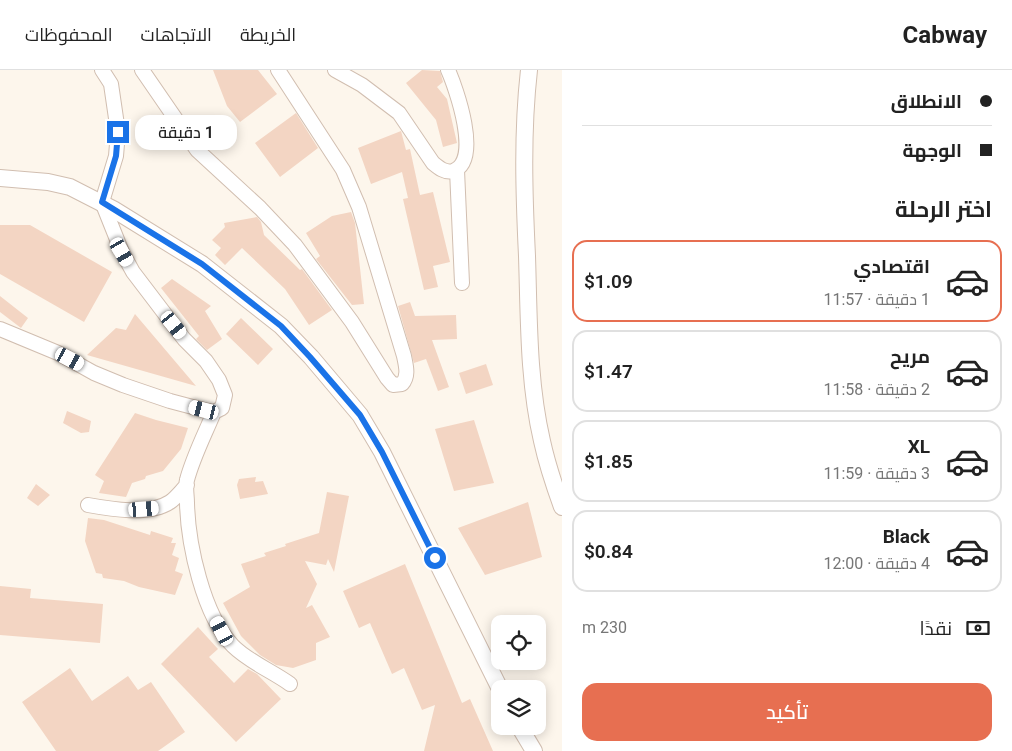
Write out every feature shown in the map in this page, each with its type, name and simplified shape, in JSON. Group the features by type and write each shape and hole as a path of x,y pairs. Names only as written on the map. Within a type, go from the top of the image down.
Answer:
{"street":[{"path":"0,329 58,353 94,373 123,385 170,401 214,412 222,408 224,402 223,388 219,380 157,305 133,272 122,252 102,202 116,156 118,132 116,104 111,84 102,70"},
{"path":"142,70 197,150 260,208 295,245 352,322 387,378 394,385 402,384 406,377 404,356 359,207 343,170 278,70"},
{"path":"335,70 362,85 398,113 433,163 441,170 448,172 457,170"},
{"path":"448,70 464,117 465,132 462,163 457,170 462,283"},
{"path":"529,70 524,165 531,358 535,400 542,440 562,507"},
{"path":"0,178 48,182 70,187 102,202 202,264 247,297 281,326 360,415 382,452 496,680"},
{"path":"214,412 187,485 187,528 192,552 210,609 233,646 251,660 290,684"},
{"path":"88,505 117,511 158,508 170,502 187,485"},
{"path":"524,735 534,751"}],"building":[{"path":"213,70 258,70 277,94 240,122 227,106"},
{"path":"422,70 440,71 443,82 437,87 447,99 457,143 443,147 436,120 406,83"},
{"path":"296,113 318,148 280,177 255,143"},
{"path":"401,131 406,150 410,149 420,195 433,192 450,262 433,266 438,287 424,290 403,199 408,198 402,172 371,184 358,148"},
{"path":"351,212 355,223 364,304 352,305 316,259 320,256 306,233 332,216"},
{"path":"257,217 261,222 264,235 300,270 302,269 332,310 309,325 285,289 242,248 225,265 215,255 221,248 212,240 225,227 224,223"},
{"path":"0,225 30,225 112,272 84,322 0,274"},
{"path":"172,279 211,306 205,311 222,339 207,350 196,339 199,336 161,288"},
{"path":"0,296 28,318 21,328 0,312"},
{"path":"410,302 415,316 456,315 457,339 432,340 449,387 438,391 426,359 414,363 398,306"},
{"path":"135,314 196,386 87,355 116,328 126,330"},
{"path":"241,318 273,349 258,365 226,334"},
{"path":"486,364 493,385 466,394 459,373"},
{"path":"67,411 91,421 89,432 81,433 63,423"},
{"path":"135,413 188,428 181,449 163,471 132,483 126,497 99,493 104,481 95,475"},
{"path":"474,420 494,483 454,491 435,429"},
{"path":"256,477 255,482 263,481 268,494 240,499 237,485 239,479"},
{"path":"36,484 50,495 38,506 27,498"},
{"path":"327,492 349,496 334,572 328,559 326,565 305,561 317,584 306,608 312,605 330,637 316,643 316,660 293,668 276,665 260,655 241,636 223,603 250,587 241,564 266,556 264,553 286,546 285,544 319,533"},
{"path":"528,502 542,557 485,575 458,528"},
{"path":"88,518 104,520 150,535 151,531 173,538 171,543 176,543 172,555 179,558 175,571 183,574 175,595 139,587 124,581 103,578 102,574 96,573 85,541"},
{"path":"405,564 462,703 470,699 493,751 424,751 435,705 422,710 404,668 392,674 370,623 359,628 343,591"},
{"path":"0,586 31,589 30,598 103,604 100,643 0,635"},
{"path":"198,627 218,649 209,657 234,683 248,669 257,674 281,699 236,742 161,664"},
{"path":"70,668 92,701 128,676 138,690 151,682 185,732 158,751 56,751 22,702"}],"route":[{"path":"118,132 116,156 102,202 202,264 247,297 281,326 310,357 360,415 382,452 435,558"}]}
